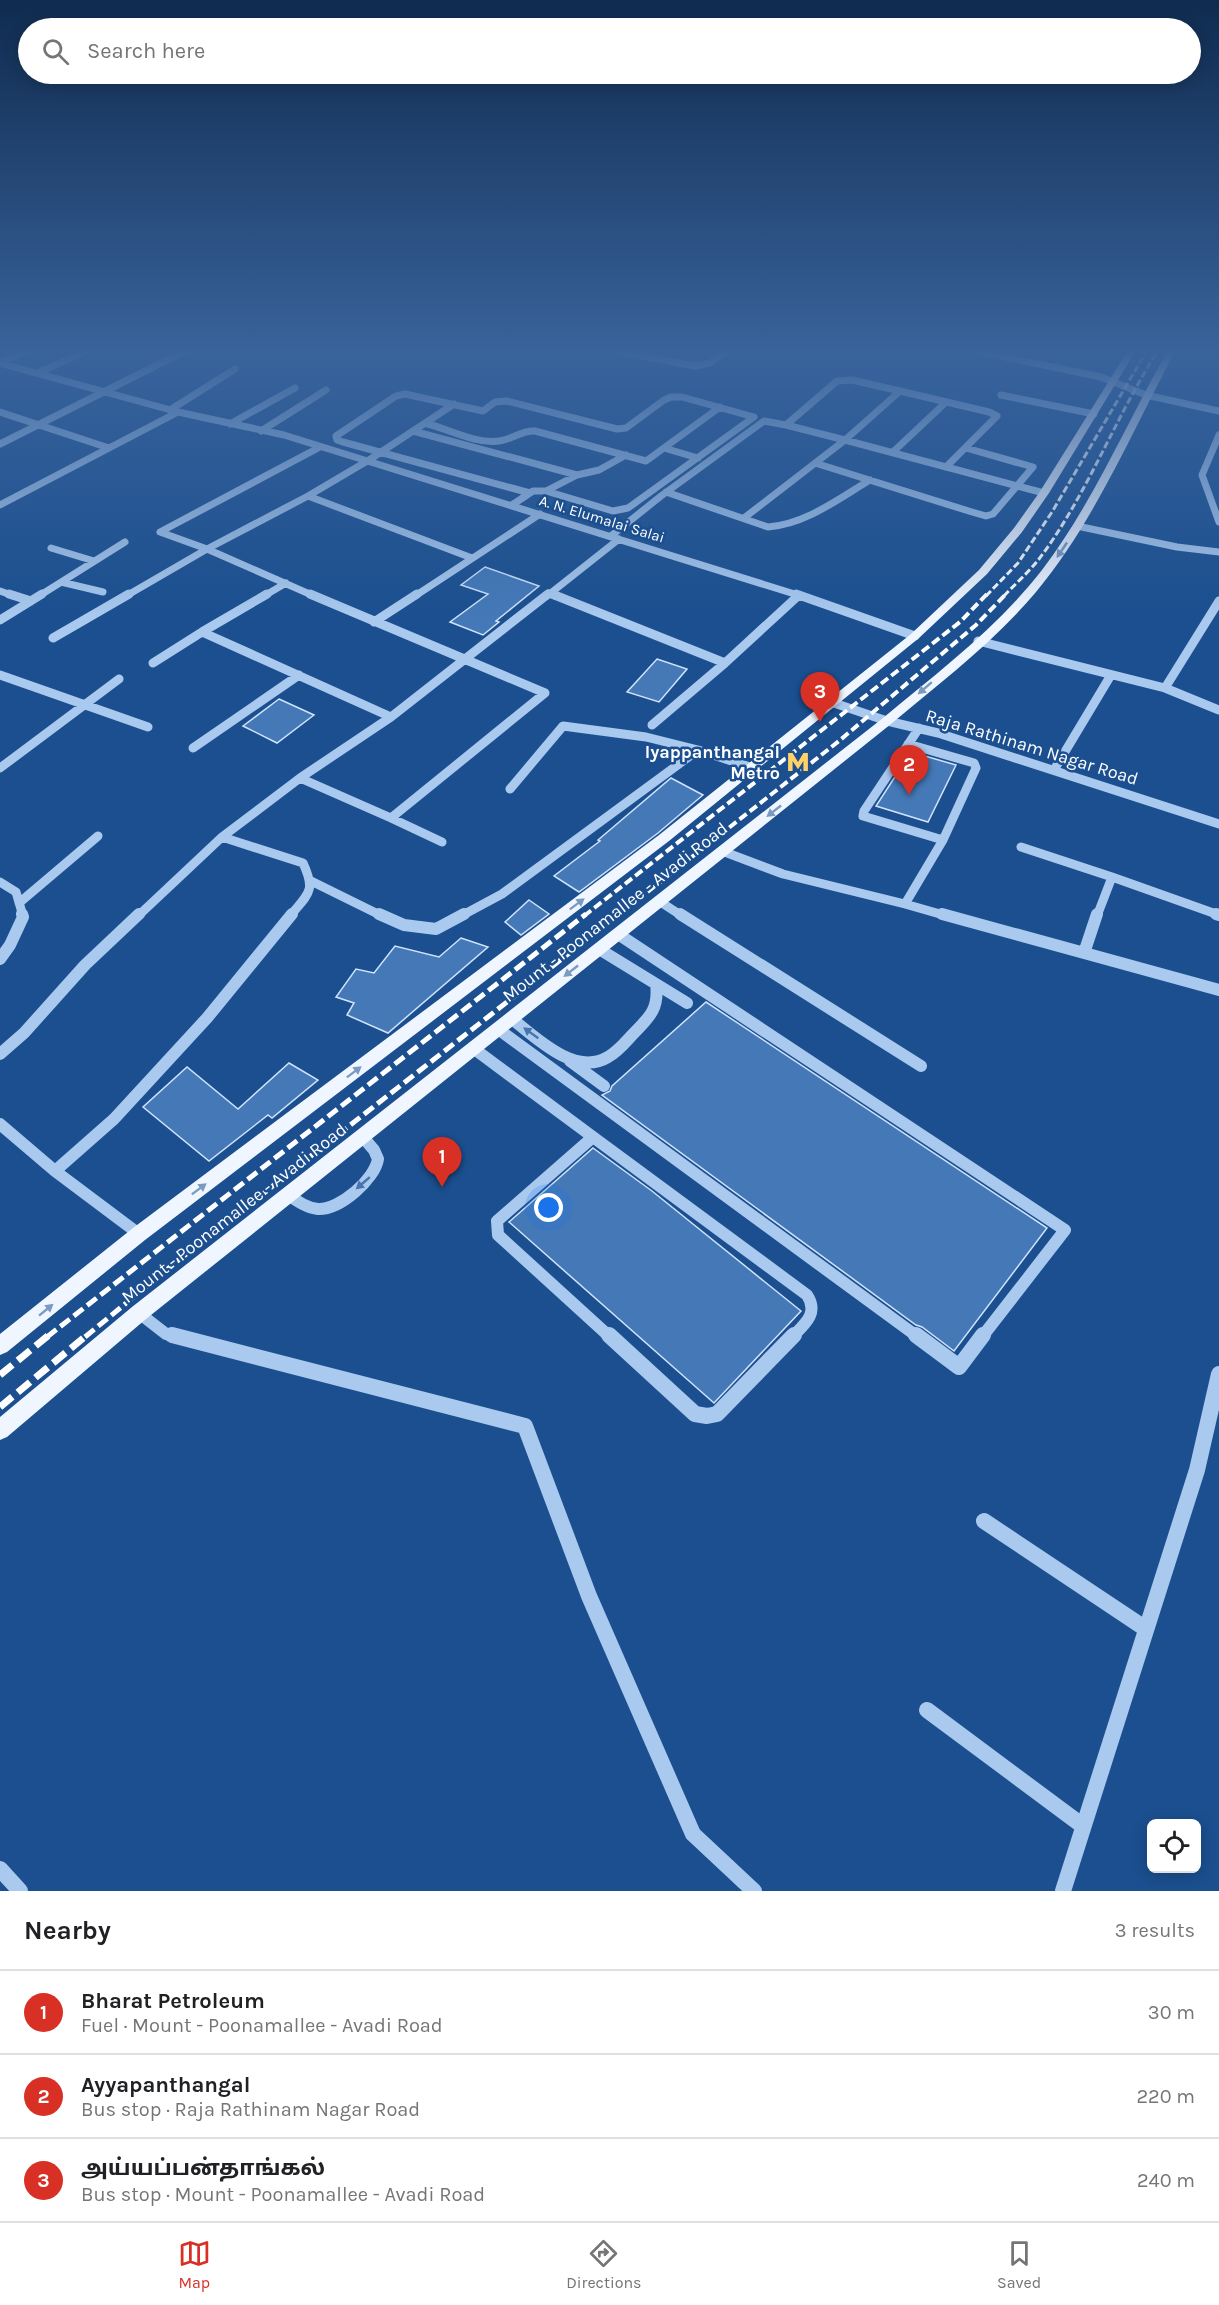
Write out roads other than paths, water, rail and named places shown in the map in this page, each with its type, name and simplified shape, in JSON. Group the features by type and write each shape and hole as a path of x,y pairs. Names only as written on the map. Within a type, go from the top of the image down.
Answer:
{"main road":[{"name":"Mount - Poonamallee - Avadi Road","path":"0,1346 139,1234 664,838 915,636 983,572 1018,530 1077,440"},
{"name":"Mount - Poonamallee - Avadi Road","path":"0,1430 139,1313 887,721 978,641 1046,573 1077,526 1122,440"}],"street":[{"path":"86,440 109,448"},
{"path":"0,505 124,440"},
{"name":"A. N. Elumalai Salai","path":"300,440 615,537 915,636"},
{"path":"338,440 530,493 546,491 577,476 599,470 626,455"},
{"path":"53,638 207,549 308,496 399,440"},
{"path":"447,440 577,476"},
{"path":"570,440 646,461 675,440"},
{"path":"546,491 613,511 619,510 632,505 722,440"},
{"path":"0,1054 24,1033 85,965 222,837 300,778 391,717 549,593 666,492 737,440"},
{"path":"744,518 844,440"},
{"path":"845,440 1044,493"},
{"path":"893,452 905,440"},
{"path":"946,467 974,440"},
{"path":"1217,440 1202,475 1219,522"},
{"path":"320,447 160,532 207,549 545,693 391,818"},
{"path":"664,448 698,458"},
{"path":"815,463 986,516 998,511 1033,467 966,448"},
{"path":"666,492 768,527 789,524 870,480"},
{"path":"512,505 530,493"},
{"path":"308,496 472,558"},
{"path":"374,622 540,514"},
{"path":"1077,526 1177,547 1219,552"},
{"path":"0,620 125,542"},
{"path":"51,548 94,561"},
{"path":"61,582 103,592"},
{"path":"153,663 286,583"},
{"path":"0,591 31,601"},
{"path":"549,593 724,663"},
{"path":"652,725 799,596"},
{"path":"1166,688 1219,601"},
{"path":"202,632 391,717"},
{"path":"978,641 1166,688 1219,710"},
{"path":"0,675 148,727"},
{"path":"193,748 299,675"},
{"path":"1054,770 1111,675"},
{"path":"0,768 119,679"},
{"name":"Raja Rathinam Nagar Road","path":"834,703 1054,770 1219,824"},
{"path":"510,789 563,726 646,737 698,750 753,768"},
{"path":"919,728 864,811 863,816 943,840"},
{"path":"905,904 943,840 976,768 974,763 908,744"},
{"path":"311,880 389,919 405,925 436,929 502,894 698,750"},
{"path":"300,778 442,842"},
{"path":"19,903 98,836"},
{"path":"55,1171 114,1119 207,1018 308,894 311,880 303,863 222,837"},
{"path":"1021,847 1219,915"},
{"path":"722,851 783,874 905,904 1219,990"},
{"path":"1084,953 1107,886 1112,878"},
{"path":"0,882 16,892 23,917 10,945 0,958"},
{"path":"659,901 921,1066"},
{"path":"498,1029 959,1367 1065,1230 618,934"},
{"path":"599,949 687,1003"},
{"path":"565,1057 586,1063 606,1059 657,1011 656,984"},
{"path":"511,1018 604,1086"},
{"path":"473,1048 594,1136 807,1295 812,1302 813,1312 807,1322 717,1414 707,1416 694,1414 498,1235 497,1221 594,1136"},
{"path":"0,1124 55,1171 139,1234"},
{"path":"288,1195 305,1205 320,1210 334,1207 350,1195 374,1174 378,1165 375,1150 362,1136"},
{"path":"139,1313 166,1334 525,1426 589,1596 693,1834 754,1891"},
{"path":"1063,1891 1197,1470 1219,1374"},
{"path":"984,1521 1146,1629"},
{"path":"927,1710 1083,1826"},
{"path":"0,1869 20,1891"}],"railway":[{"path":"986,596 1018,563 1052,512 1094,440"},
{"path":"1004,596 1035,564 1056,535 1108,440"},
{"path":"584,916 960,622 987,594"},
{"path":"617,916 839,741 976,625 1006,594"},
{"path":"47,1337 586,914"},
{"path":"85,1337 176,1262 619,914"},
{"path":"0,1375 49,1335"},
{"path":"0,1407 87,1335"}],"place":[{"name":"அய்யப்பன்தாங்கல்","path":"820,722"},
{"name":"Iyappanthangal Metro","path":"798,762"},
{"name":"Ayyapanthangal","path":"909,795"},
{"name":"Bharat Petroleum","path":"442,1187"}]}
